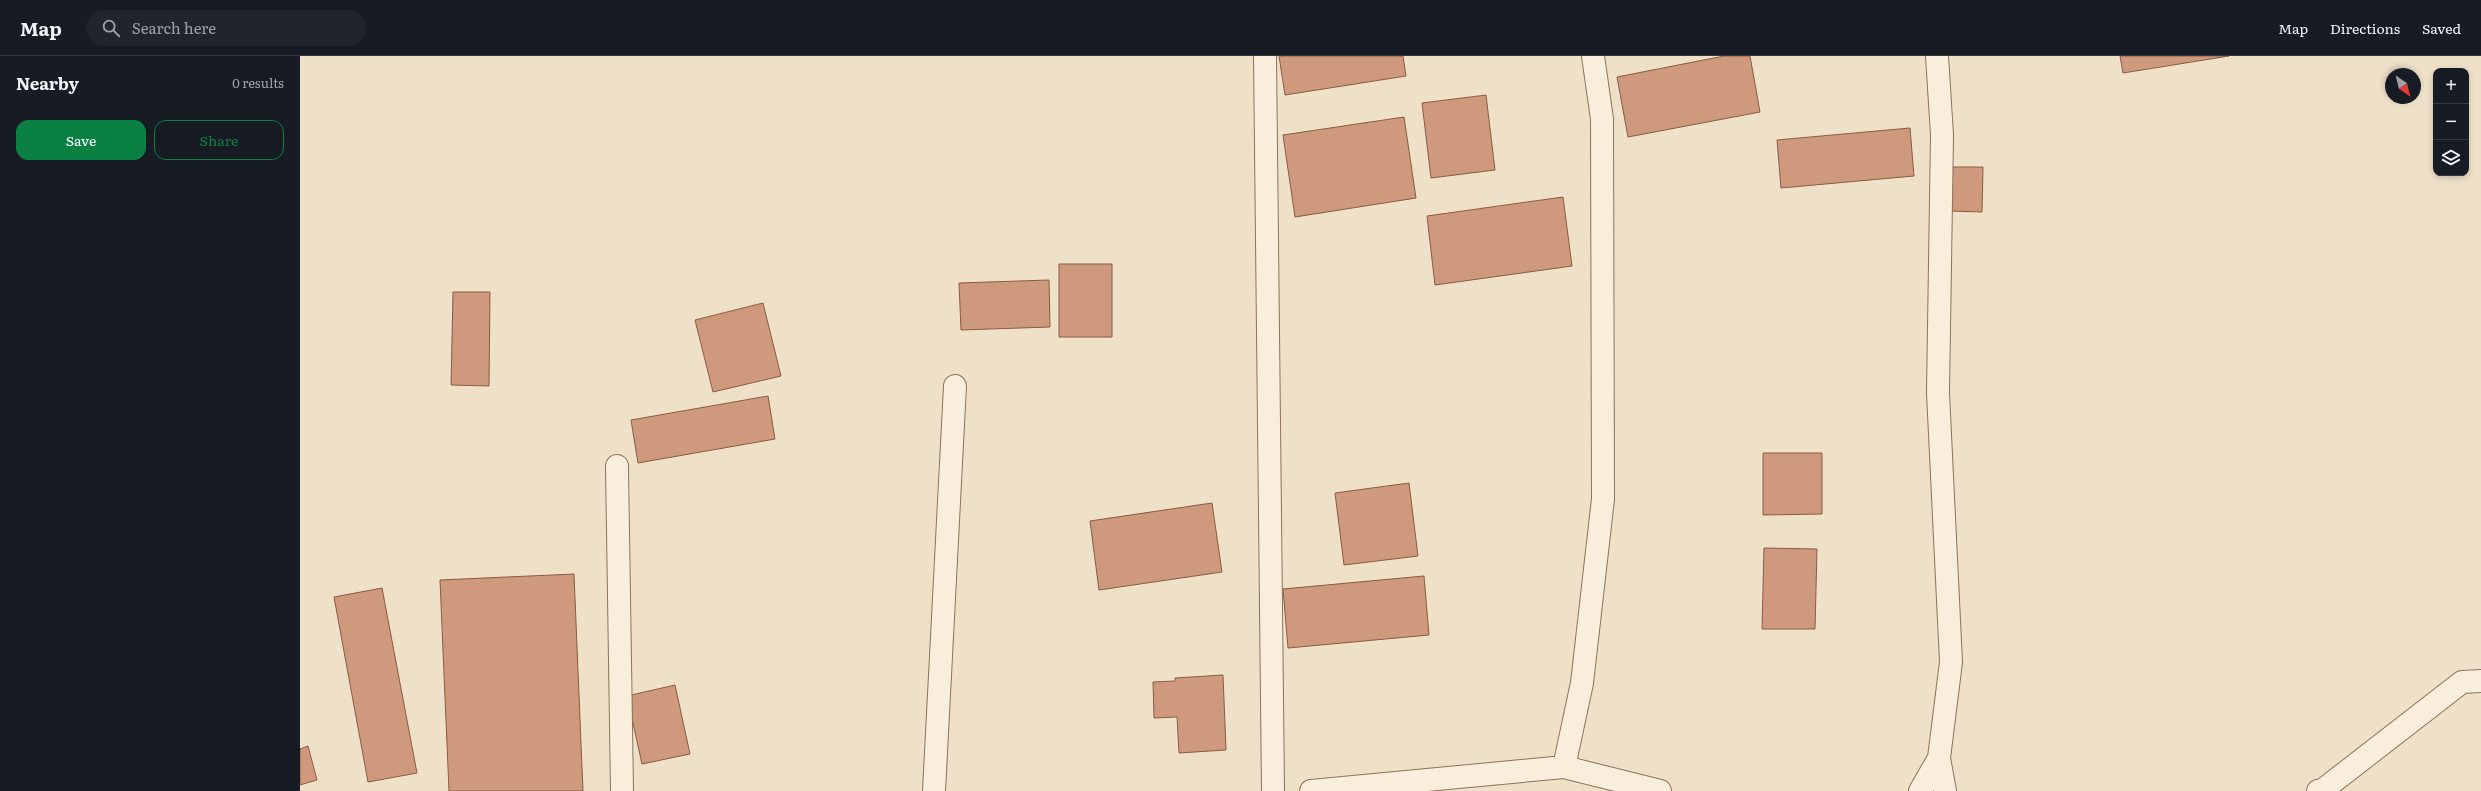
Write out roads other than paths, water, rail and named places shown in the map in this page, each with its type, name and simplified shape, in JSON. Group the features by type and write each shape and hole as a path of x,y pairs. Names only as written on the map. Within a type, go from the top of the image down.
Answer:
{"street":[{"path":"1265,56 1273,791"},
{"path":"1564,767 1582,683 1603,499 1602,118 1593,56"},
{"path":"1937,56 1942,135 1938,393 1951,662 1939,758 1945,791"},
{"path":"934,791 955,386"},
{"path":"617,466 622,791"},
{"path":"2318,791 2324,789 2462,682 2481,681"},
{"path":"1920,791 1939,758"},
{"path":"1310,791 1564,767 1660,791"}]}
